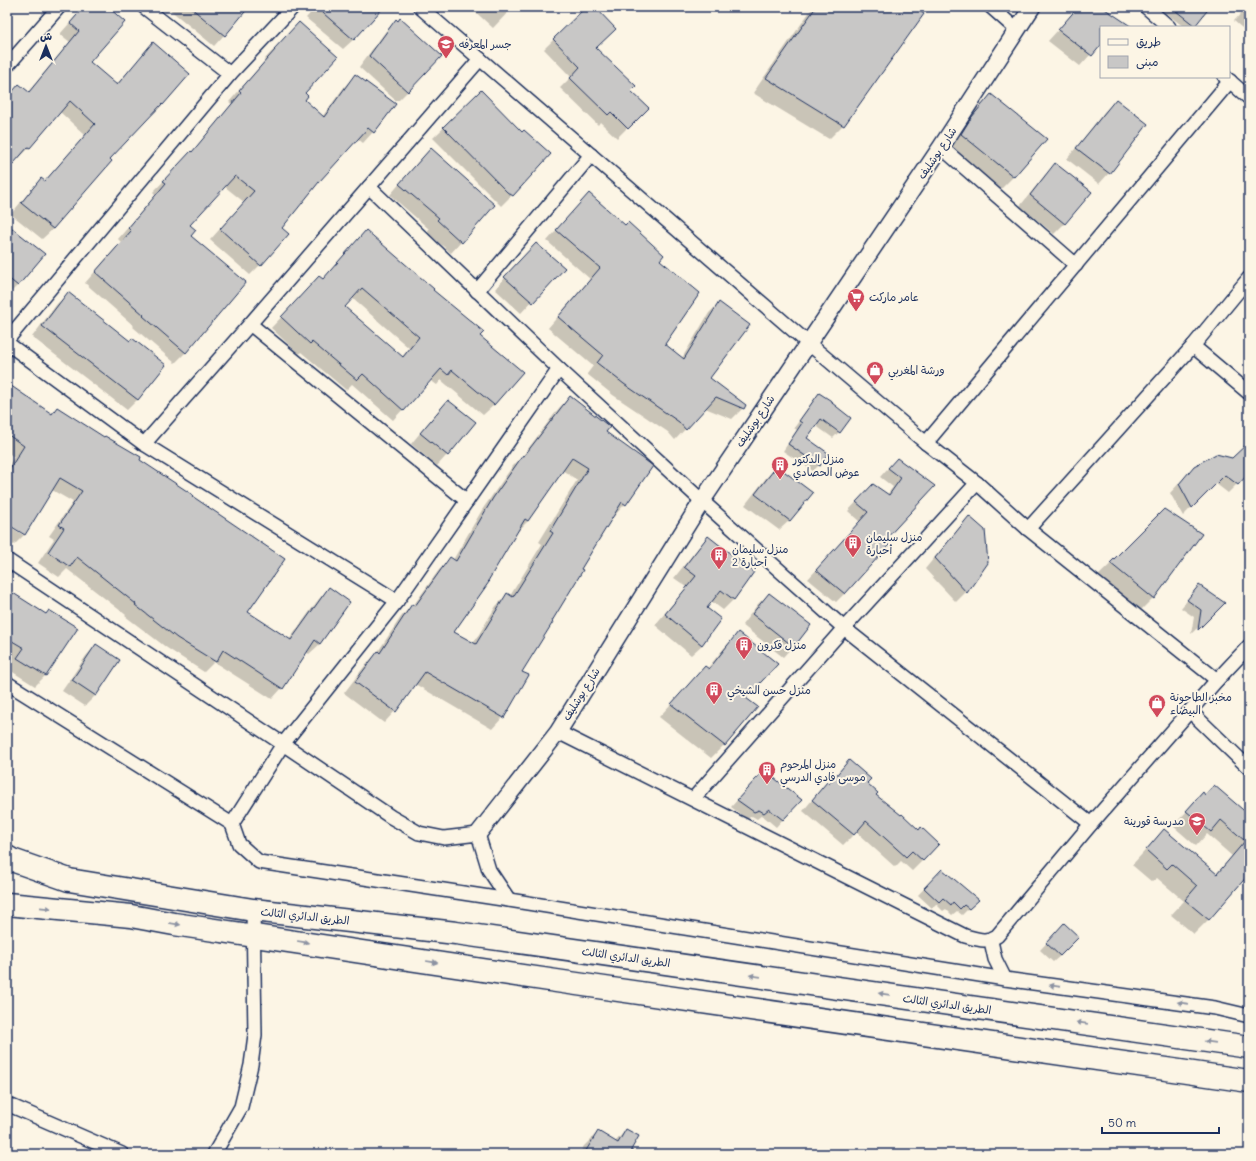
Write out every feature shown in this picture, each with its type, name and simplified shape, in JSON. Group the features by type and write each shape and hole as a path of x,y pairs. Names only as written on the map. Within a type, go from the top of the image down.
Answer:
{"highway":[{"name":"الطريق الدائري الثالث","path":"7,857 69,880 253,910 456,933 1249,1047"},
{"path":"7,904 131,916 174,924 570,983 1249,1081"}],"street":[{"path":"7,66 59,7"},
{"path":"144,7 230,74"},
{"path":"293,7 230,74 7,342 144,444 397,601"},
{"path":"991,7 1017,30"},
{"name":"شارع بوشليف","path":"478,834 558,732 702,501 941,147 1032,7"},
{"path":"1146,7 1168,26"},
{"path":"427,9 480,59 808,343 926,443 976,483 1028,529 1217,680"},
{"path":"144,444 480,59"},
{"path":"926,443 1076,265 1228,79 1249,98"},
{"path":"941,147 1076,265"},
{"path":"477,291 591,155"},
{"path":"369,187 559,369 702,501 844,628 1091,824"},
{"path":"1028,529 1193,346 1249,278"},
{"path":"250,324 467,502"},
{"path":"1193,346 1249,393"},
{"path":"232,824 283,744 397,601 559,369"},
{"path":"693,799 844,628 976,483"},
{"path":"7,560 391,817 419,833 444,838 478,834 489,870 509,900"},
{"path":"558,732 965,936 983,941 991,940 998,936 1091,824 1217,680 1249,646"},
{"path":"7,683 232,824 239,844 260,862 1005,979 1215,1008 1249,1016"},
{"path":"1190,711 1249,768"},
{"path":"214,1154 241,1107 251,1065 255,1035 253,910"},
{"path":"991,940 995,959 1005,979"},
{"path":"7,1104 122,1154"}],"building":[{"path":"84,7 108,7 125,22 90,62 117,85 153,42 190,74 163,105 162,104 110,159 112,161 53,229 21,203 41,178 45,181 95,124 70,101 30,148 28,147 7,171 7,98 19,84 29,92 79,31 70,23"},
{"path":"190,7 249,7 225,36"},
{"path":"316,7 384,7 354,40"},
{"path":"586,7 595,7 616,29 596,48 636,86 631,91 649,108 628,129 611,112 608,115 570,78 580,67 553,39"},
{"path":"816,7 914,7 924,14 844,126 766,78"},
{"path":"1078,7 1102,7 1130,26 1100,26 1100,46 1092,56 1058,30"},
{"path":"1171,7 1210,7 1195,26"},
{"path":"400,18 442,56 408,92 369,56 396,19 398,21"},
{"path":"299,22 338,57 305,93 308,96 305,100 324,117 355,74 396,104 374,133 368,128 319,182 282,228 289,234 261,266 220,229 254,191 235,176 190,225 196,230 191,236 246,282 186,353 95,272 131,231 128,228 166,183 163,181 191,151 192,152 241,93 239,91"},
{"path":"481,90 522,132 524,130 551,154 513,196 507,192 443,127"},
{"path":"991,94 1047,139 1014,177 961,134 971,118"},
{"path":"1116,99 1148,124 1110,174 1076,148"},
{"path":"431,148 495,205 462,243 437,220 439,218 399,184"},
{"path":"1055,163 1092,192 1065,224 1030,195"},
{"path":"589,193 625,225 628,222 664,255 660,260 700,293 665,344 684,359 719,302 750,325 710,378 746,405 744,409 716,397 686,430 679,422 624,384 597,363 603,355 558,317 600,268 556,230"},
{"path":"7,224 45,254 18,286 7,277"},
{"path":"366,230 434,289 433,290 484,332 480,336 523,372 494,405 452,370 448,375 441,369 404,411 363,374 357,380 312,342 310,344 281,317 319,276 323,279","holes":["362,288 419,337 403,357 345,307"]},
{"path":"536,243 565,268 533,303 504,277"},
{"path":"68,292 130,341 132,338 166,365 138,400 42,326"},
{"path":"7,383 52,414 57,407 104,437 105,436 141,457 140,460 285,559 248,612 291,640 329,587 350,602 320,644 315,640 283,689 223,650 216,662 177,638 77,557 70,567 48,552 64,528 59,525 82,491 60,478 25,535 7,524 7,473 24,446 7,434"},
{"path":"819,393 833,402 832,403 851,418 840,433 821,419 807,438 828,453 820,466 788,444 802,423 799,421"},
{"path":"570,396 610,427 606,432 653,466 626,505 622,502 581,569 583,570 522,672 529,675 504,718 425,672 396,712 355,682 378,651 380,653 412,604 415,606 450,557 456,561 493,498 523,455 524,456","holes":["572,458 588,468 550,531 553,533 513,597 507,593 476,644 454,632 489,582 488,581 525,519 528,521"]},
{"path":"448,400 476,422 448,456 420,433"},
{"path":"1249,442 1249,473 1238,485 1225,475 1192,508 1179,484 1194,466 1216,454 1232,458"},
{"path":"897,458 935,486 884,541 889,545 845,594 816,570 868,512 856,502 873,484 889,495 901,478 888,468"},
{"name":"منزل الدكتور عوض الحصادي","path":"777,466 813,493 790,521 755,494"},
{"path":"1164,509 1202,534 1154,599 1110,563"},
{"path":"969,516 985,530 988,563 967,593 935,558"},
{"path":"708,536 754,572 734,600 721,590 707,608 721,619 702,645 665,614 696,576 684,567"},
{"path":"1199,585 1225,603 1198,630 1201,610 1187,600"},
{"path":"13,593 46,614 49,610 78,628 46,676 17,658 24,648 7,638 7,602"},
{"path":"769,593 811,625 794,647 752,614"},
{"name":"منزل حسن الشيخي","path":"738,632 778,664 746,698 758,707 725,746 671,704 705,666 709,669"},
{"path":"96,644 120,660 96,696 72,680"},
{"path":"849,760 871,779 867,783 878,793 876,795 901,815 902,814 919,830 921,827 939,844 923,861 912,851 906,857 866,821 854,835 812,800 827,782 829,784"},
{"name":"منزل المرحوم موسى فادي الدرسي","path":"764,770 802,800 783,820 769,809 764,813 759,810 754,812 737,800"},
{"path":"1214,785 1249,815 1249,874 1209,920 1185,900 1197,886 1172,864 1167,869 1146,850 1164,829 1217,874 1245,841 1221,820 1211,832 1186,811 1203,792 1205,795"},
{"path":"942,869 979,900 969,909 964,905 960,909 953,902 951,905 943,898 939,902 924,888"},
{"path":"1064,923 1079,937 1060,956 1046,943"},
{"path":"626,1129 639,1136 631,1150 637,1154 584,1154 598,1131 618,1143"}],"place":[{"name":"جسر المعرفه","path":"446,59"},
{"name":"عامر ماركت","path":"856,312"},
{"name":"ورشة المغربي","path":"875,385"},
{"name":"منزل الدكتور عوض الحصادي","path":"780,480"},
{"name":"منزل سليمان أحبارة","path":"853,558"},
{"name":"منزل سليمان أحبارة 2","path":"719,570"},
{"name":"منزل فكرون","path":"744,660"},
{"name":"منزل حسن الشيخي","path":"714,705"},
{"name":"مخبز الطاحونة البيضاء","path":"1157,718"},
{"name":"منزل المرحوم موسى فادي الدرسي","path":"767,785"},
{"name":"مدرسة قورينة","path":"1197,836"}]}
